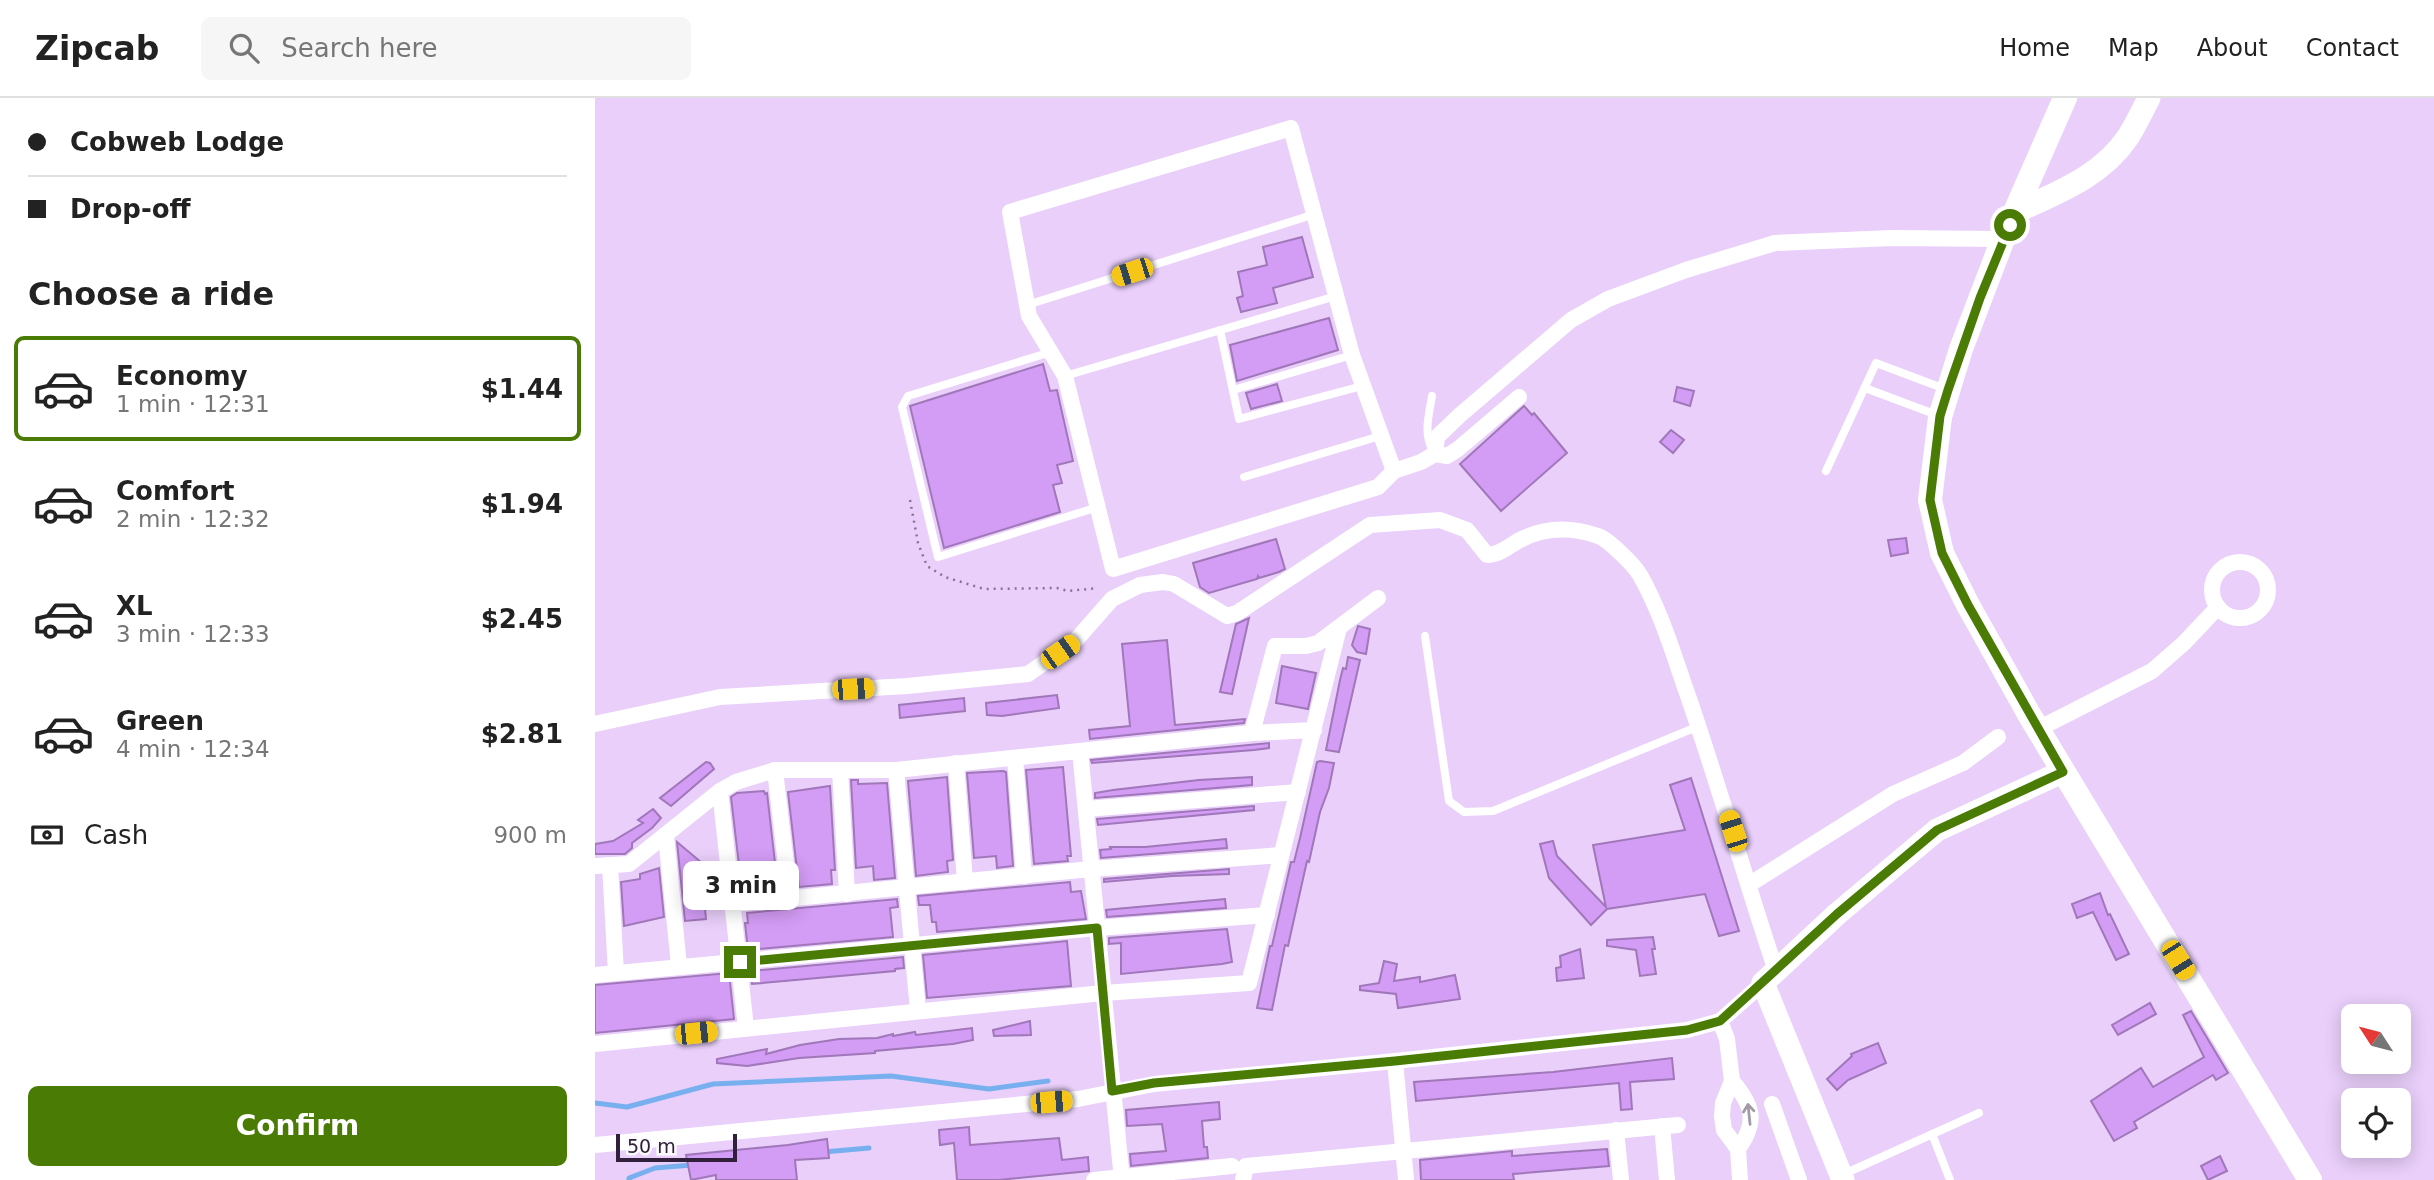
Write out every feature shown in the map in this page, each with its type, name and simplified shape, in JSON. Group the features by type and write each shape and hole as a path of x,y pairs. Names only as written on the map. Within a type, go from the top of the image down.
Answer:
{"main road":[{"path":"2065,98 2003,239 1961,349 1940,416 1930,500 1942,553 1968,605 2063,772 2310,1180"}],"street":[{"path":"2016,212 2081,182 2104,163 2128,137 2149,98"},
{"path":"1394,471 1352,355 1291,128 1010,212 1030,316 1065,376 1114,569 1378,487 1394,471 1435,454 1447,456 1458,450 1519,397"},
{"path":"1435,454 1437,437 1460,415 1571,320 1608,299 1686,270 1775,243 1892,238 2003,239"},
{"path":"595,724 720,697 907,686 1028,674 1076,640 1112,599 1140,585 1163,582 1174,584 1227,616 1237,613 1370,525 1440,520 1467,530 1487,555 1494,555 1523,538 1553,529 1579,531 1601,537 1639,571 1658,610 1750,884 1770,977 1842,1178"},
{"path":"1252,733 1275,646 1306,646 1318,643 1378,598"},
{"path":"2038,729 2153,671 2218,607"},
{"path":"595,1044 1103,993 1249,983 1339,628"},
{"path":"616,972 602,865 629,864 720,791 736,782 775,770 896,769 1252,733 1314,730"},
{"path":"1750,884 1893,794 1963,763 1998,737"},
{"path":"1080,751 1122,1179"},
{"path":"1014,758 1024,876"},
{"path":"956,763 965,882"},
{"path":"896,769 918,1011"},
{"path":"775,770 790,899"},
{"path":"840,770 847,894"},
{"path":"595,1145 1078,1100 1154,1083 1687,1030 1720,1021 1837,914 1937,830 2063,772"},
{"path":"720,791 746,1028"},
{"path":"1086,809 1298,792"},
{"path":"666,836 679,966"},
{"path":"733,904 1091,869 1281,855"},
{"path":"595,975 1097,928 1267,915"},
{"path":"1720,1021 1727,1038 1732,1081 1721,1116 1724,1130 1738,1149 1740,1180"},
{"path":"1395,1061 1406,1180"},
{"path":"1732,1081 1744,1094 1751,1118 1749,1135 1738,1149"},
{"path":"1772,1104 1799,1180"},
{"path":"1243,1180 1246,1166 1670,1125 1667,1180"},
{"path":"1616,1130 1621,1180"},
{"path":"1094,1180 1232,1166"}],"lane":[{"path":"1027,305 1315,214"},
{"path":"1065,376 1336,296"},
{"path":"1220,330 1239,419 1362,386"},
{"path":"1052,352 908,396 902,407 938,557 1098,507"},
{"path":"1233,390 1352,355"},
{"path":"1826,471 1876,363 1948,390"},
{"path":"1864,388 1940,416"},
{"path":"1432,396 1426,430 1427,441 1435,454"},
{"path":"1244,477 1380,436"},
{"path":"1425,636 1450,802 1464,812 1493,811 1699,726"},
{"path":"1842,1178 1979,1113"},
{"path":"1932,1134 1950,1180"}],"path":[{"path":"908,488 918,543 927,566 945,577 984,589 1057,587 1068,591 1107,587"}],"building":[{"path":"1302,237 1313,277 1273,288 1277,303 1241,312 1237,298 1243,296 1238,272 1267,265 1263,247"},
{"path":"1329,318 1338,350 1237,381 1230,345"},
{"path":"1043,364 1050,391 1057,390 1073,461 1057,465 1062,483 1053,485 1060,512 944,548 910,406"},
{"path":"1277,384 1282,401 1251,409 1246,393"},
{"path":"1677,387 1694,391 1690,406 1674,401"},
{"path":"1524,406 1532,415 1534,413 1567,453 1501,511 1460,464"},
{"path":"1671,430 1684,440 1673,453 1660,442"},
{"path":"1906,538 1908,553 1891,556 1888,540"},
{"path":"1276,539 1285,569 1209,593 1200,587 1193,563"},
{"path":"1249,618 1232,694 1220,692 1236,624"},
{"path":"1358,626 1370,629 1366,654 1357,652 1352,645"},
{"path":"1167,640 1175,725 1245,719 1244,723 1090,739 1089,730 1130,726 1122,644"},
{"path":"1348,657 1360,660 1339,752 1326,750 1340,680"},
{"path":"1282,666 1316,673 1308,709 1276,703"},
{"path":"1057,695 1059,708 1002,716 987,715 986,703"},
{"path":"964,698 965,711 900,718 899,705"},
{"path":"1269,743 1269,748 1254,750 1092,763 1091,760"},
{"path":"706,762 714,769 671,806 660,798"},
{"path":"1317,762 1334,763 1329,788 1320,812 1309,862 1307,861 1288,946 1285,945 1272,1010 1257,1008 1291,862 1294,862"},
{"path":"1063,767 1071,856 1067,856 1068,861 1034,864 1026,770"},
{"path":"1006,772 1013,866 997,868 996,856 974,858 967,773"},
{"path":"947,777 953,860 947,861 948,872 916,876 908,781"},
{"path":"1252,777 1252,785 1095,798 1095,793 1113,790"},
{"path":"1691,778 1739,931 1719,936 1705,894 1607,909 1591,925 1549,878 1540,844 1553,841 1557,856 1606,907 1593,845 1685,830 1670,785"},
{"path":"851,780 858,780 858,784 887,783 895,878 874,880 873,866 856,868"},
{"path":"830,786 835,870 831,870 832,884 799,887 788,792"},
{"path":"737,793 767,793 778,889 745,892 744,882 741,882 731,797"},
{"path":"1254,806 1254,810 1098,825 1097,819"},
{"path":"653,809 661,818 632,843 632,848 625,854 595,854 595,844 613,841 643,823 638,820"},
{"path":"1226,839 1227,848 1101,858 1100,850 1111,849 1110,847 1145,847"},
{"path":"677,842 702,863 703,868 708,868 709,888 703,889 706,919 685,921"},
{"path":"659,868 664,917 624,926 621,882 640,879 640,874"},
{"path":"1229,869 1229,874 1104,882 1104,879"},
{"path":"1070,882 1071,892 1081,891 1086,919 937,932 936,922 932,922 930,905 919,905 918,896"},
{"path":"2100,893 2108,915 2110,914 2129,954 2116,960 2093,912 2077,918 2072,904"},
{"path":"897,899 898,907 890,908 893,937 748,950 745,923 748,923 747,913"},
{"path":"1225,899 1226,908 1107,917 1106,910 1115,909"},
{"path":"1227,929 1232,962 1222,964 1121,974 1121,943 1109,944 1109,938"},
{"path":"1653,937 1656,974 1640,976 1636,950 1607,946 1607,940"},
{"path":"1067,941 1071,986 927,998 923,955"},
{"path":"1580,949 1584,978 1557,981 1556,968 1561,967 1560,956"},
{"path":"903,957 904,968 895,971 752,984 750,971"},
{"path":"1384,961 1397,964 1394,981 1420,977 1420,982 1455,975 1460,999 1398,1008 1396,994 1360,990 1360,986 1379,983"},
{"path":"729,973 734,1019 595,1033 595,985"},
{"path":"2150,1003 2156,1014 2118,1035 2112,1025"},
{"path":"2191,1011 2228,1073 2216,1080 2213,1075 2134,1122 2137,1128 2114,1141 2091,1101 2141,1068 2153,1087 2204,1057 2183,1015"},
{"path":"1030,1021 1031,1035 994,1036 993,1030"},
{"path":"972,1028 973,1040 953,1044 799,1058 747,1066 717,1063 717,1059 767,1049 766,1054 839,1039 877,1038 915,1032 916,1035"},
{"path":"1878,1043 1886,1063 1848,1080 1837,1090 1827,1079 1852,1056 1851,1054"},
{"path":"1672,1058 1674,1079 1630,1082 1632,1109 1621,1110 1619,1083 1416,1101 1414,1082 1553,1072"},
{"path":"1219,1102 1220,1119 1202,1121 1204,1147 1207,1147 1208,1158 1131,1166 1130,1154 1166,1151 1162,1124 1127,1126 1126,1110"},
{"path":"969,1127 970,1145 1059,1138 1062,1160 1088,1157 1089,1171 999,1180 957,1180 954,1143 940,1145 939,1130"},
{"path":"827,1139 829,1158 795,1160 797,1180 716,1180 716,1175 691,1180 686,1155"},
{"path":"1607,1149 1609,1166 1513,1174 1514,1180 1421,1180 1420,1160 1512,1151 1512,1156"},
{"path":"2220,1156 2227,1171 2208,1180 2201,1166"}],"waterway":[{"path":"595,1103 627,1107 713,1084 891,1076 989,1089 1048,1081"},
{"path":"824,1152 869,1148"},
{"path":"629,1180 655,1168 692,1165"}],"route":[{"path":"740,962 1097,928 1112,1091 1154,1083 1687,1030 1720,1021 1837,914 1937,830 2063,772 1968,605 1942,553 1930,500 1940,416 1961,349 2010,225"}]}
